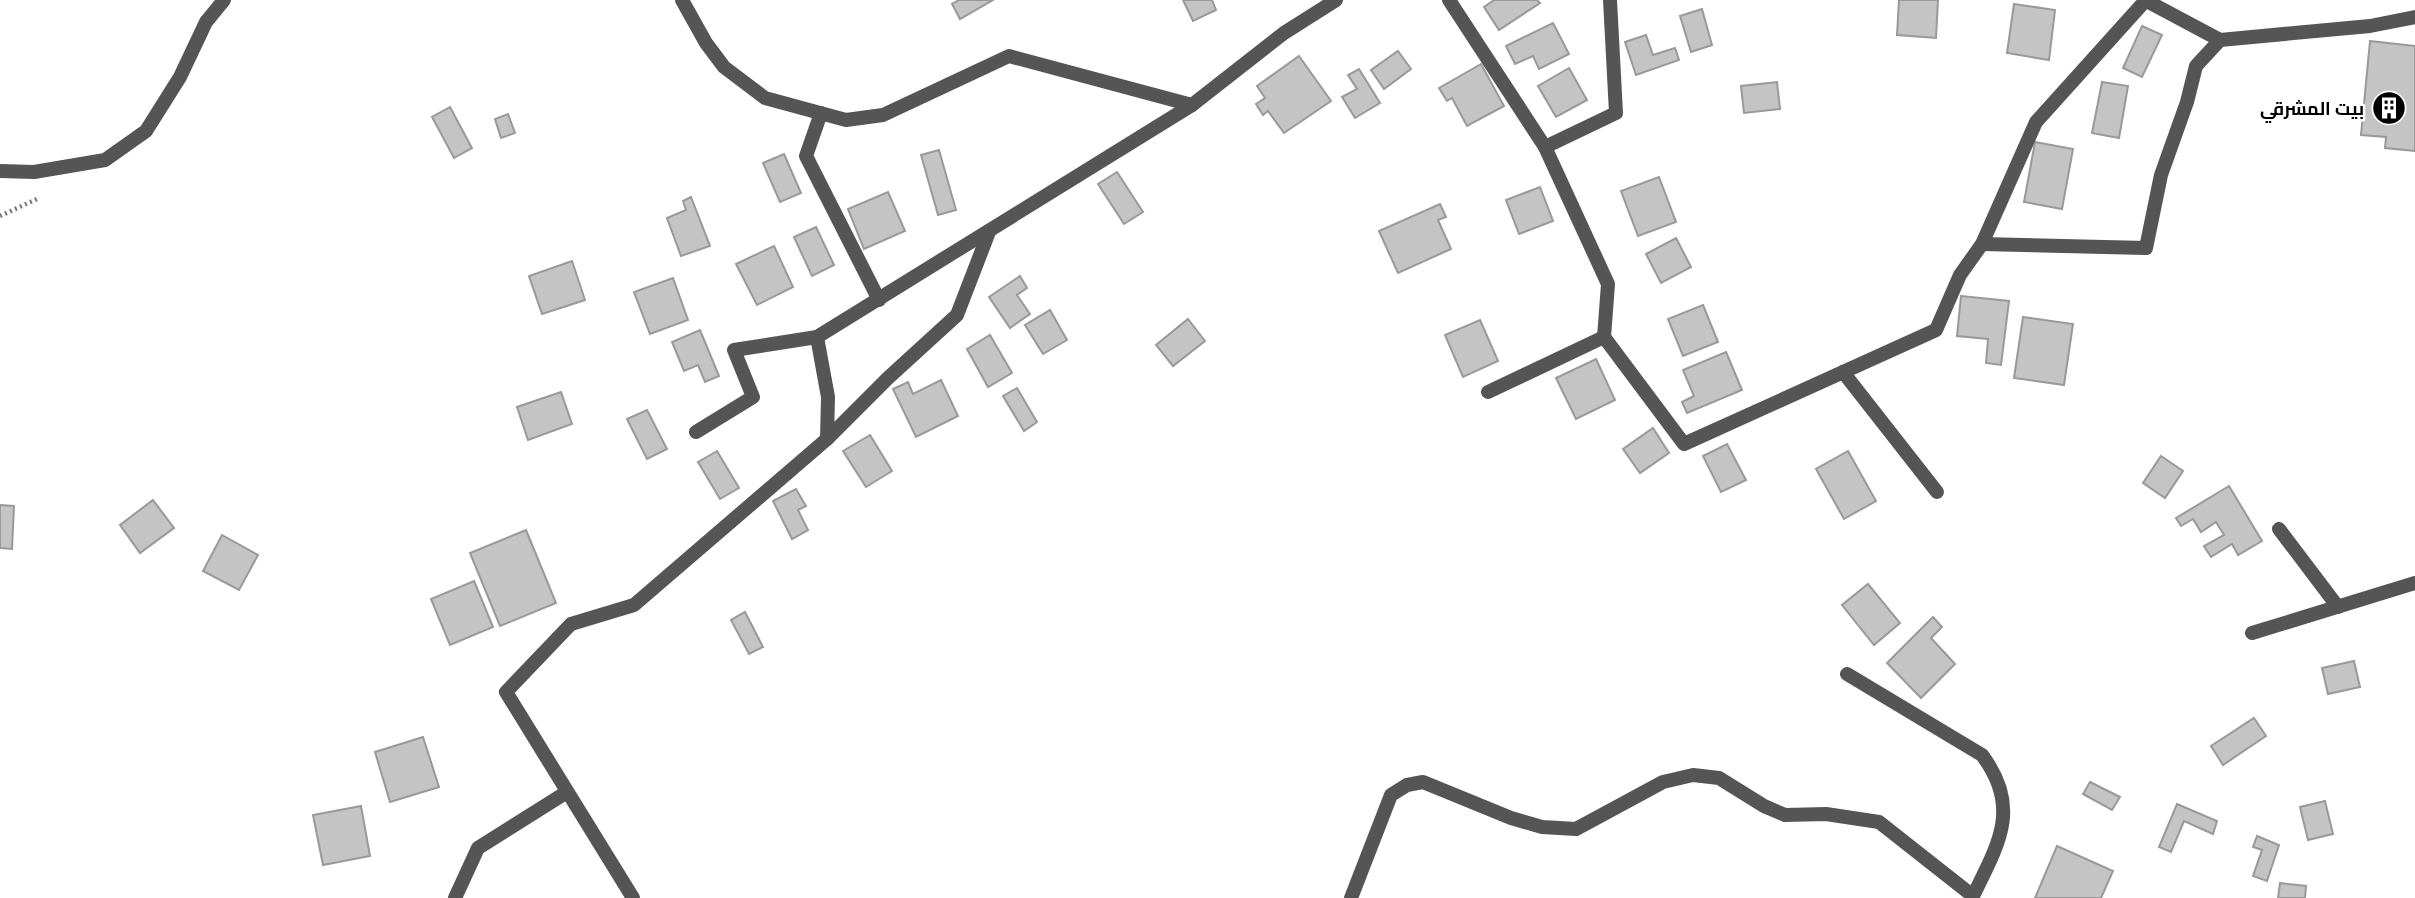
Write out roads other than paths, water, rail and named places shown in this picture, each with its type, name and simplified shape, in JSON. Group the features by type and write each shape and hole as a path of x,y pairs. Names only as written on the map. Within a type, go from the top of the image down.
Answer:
{"street":[{"path":"0,172 34,172 105,160 146,131 180,77 206,22 224,0"},
{"path":"682,0 706,43 724,68 765,98 846,120 883,115 1009,56 1192,105"},
{"path":"696,432 752,397 734,351 817,337 1192,105 1284,33 1336,0"},
{"path":"1449,0 1545,147 1608,284 1604,337 1684,444 1936,330 1961,275 1982,244 2036,122 2145,0 2220,40 2370,26 2415,17"},
{"path":"1545,147 1616,113 1610,0"},
{"path":"1982,244 2146,248 2161,175 2188,102 2196,66 2220,40"},
{"path":"821,114 806,156 880,300"},
{"path":"633,898 506,692 571,624 634,605 827,439 957,315 989,232"},
{"path":"817,337 828,397 827,439"},
{"path":"1488,392 1604,337"},
{"path":"1843,372 1937,492"},
{"path":"2279,529 2338,607"},
{"path":"2252,633 2415,583"},
{"path":"1351,898 1391,795 1407,785 1423,782 1511,818 1542,827 1576,829 1663,782 1693,775 1720,778 1764,806 1785,815 1826,814 1879,822 1973,897 2000,838 2004,812 2002,792 1995,772 1982,755 1847,674"},
{"path":"455,898 478,848 568,792"}],"place":[{"name":"بيت المشرقي","path":"2389,108"}]}
